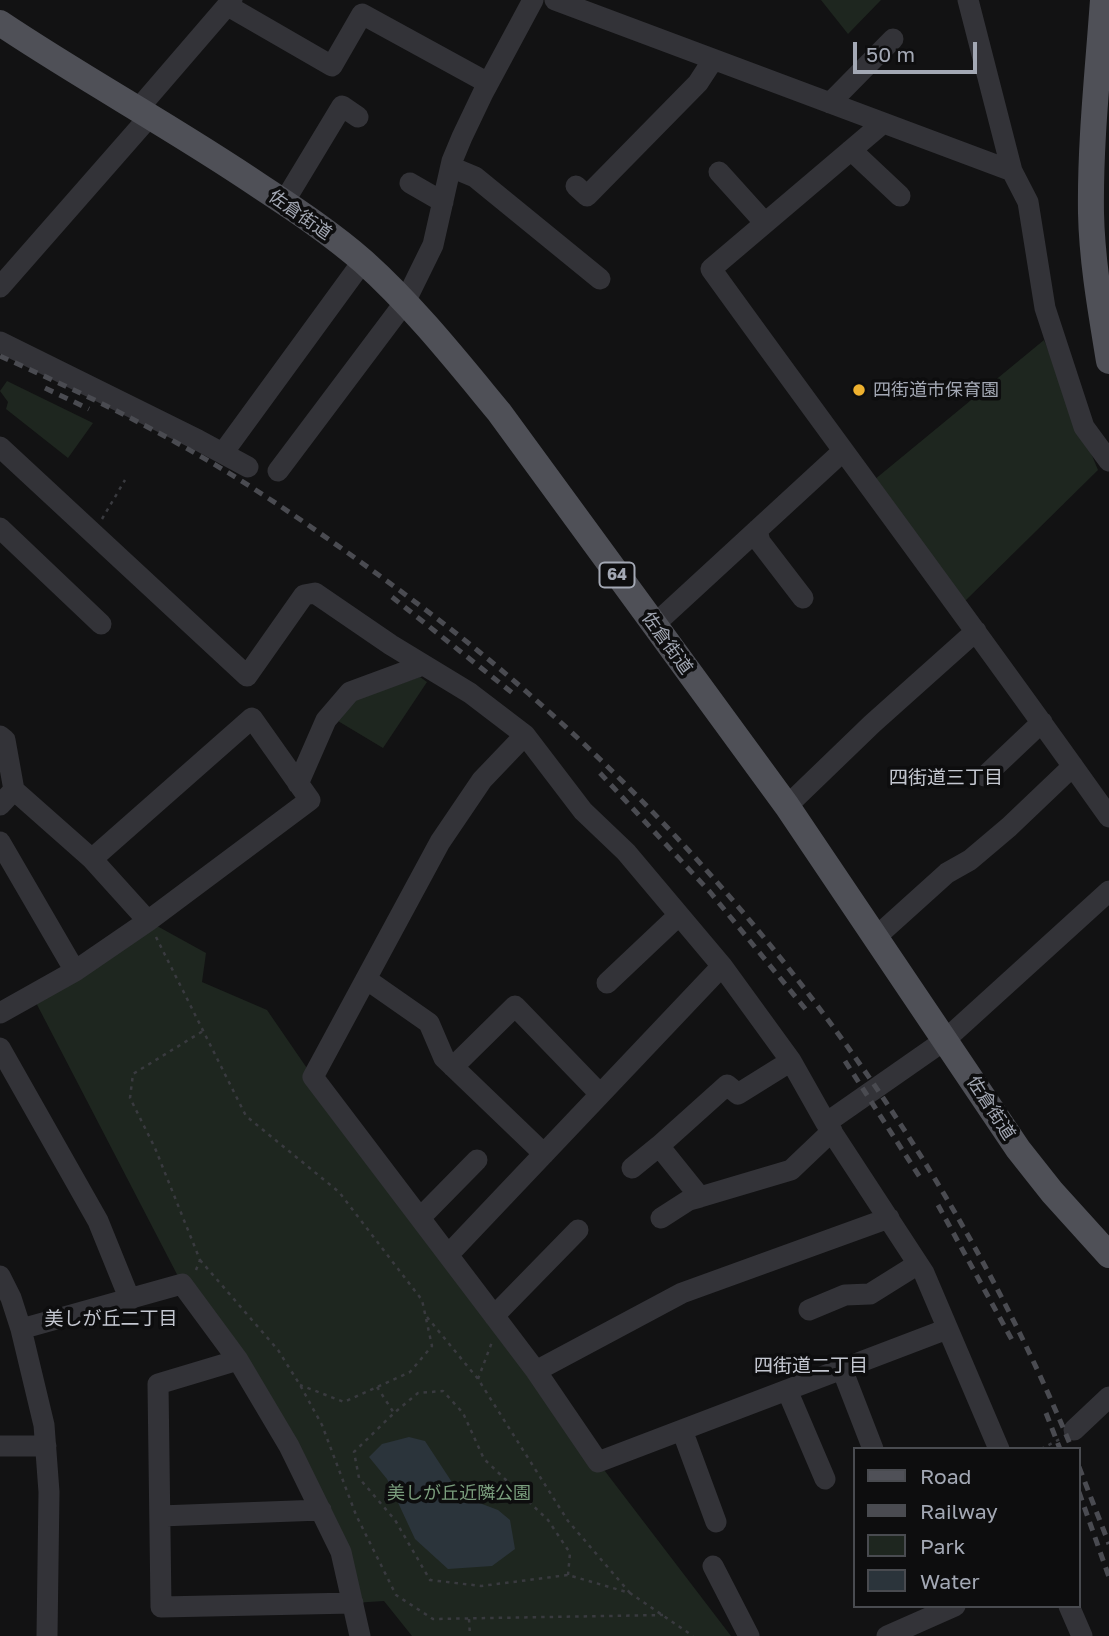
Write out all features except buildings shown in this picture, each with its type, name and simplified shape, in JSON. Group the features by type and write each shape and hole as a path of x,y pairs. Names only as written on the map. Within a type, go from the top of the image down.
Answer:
{"main road":[{"path":"1103,0 1093,131 1091,214 1104,294 1109,361"},
{"name":"佐倉街道","path":"0,23 284,202 363,261 452,354 499,412 787,806 1018,1149 1052,1192 1109,1255"}],"street":[{"path":"278,471 405,302 433,246 451,167 467,125 533,0"},
{"path":"555,0 1012,171"},
{"path":"968,0 1012,171 1028,202 1045,308 1084,427 1109,461"},
{"path":"0,287 144,113 230,3 332,66 362,14 488,83"},
{"path":"830,103 893,39"},
{"path":"576,186 587,196 698,83 713,60"},
{"path":"284,202 342,106 358,117"},
{"path":"883,123 711,269 1109,817"},
{"path":"851,150 900,196"},
{"path":"451,167 475,177 600,279"},
{"path":"719,172 765,223"},
{"path":"410,183 443,202"},
{"path":"228,446 363,261"},
{"path":"0,342 248,467"},
{"path":"0,447 247,676 304,595 315,593 470,693 524,735 583,811 626,852 722,966 791,1060 829,1127 918,1264 998,1447"},
{"path":"654,625 842,452"},
{"path":"0,528 101,624"},
{"path":"757,530 761,542 803,598"},
{"path":"787,806 865,719 976,631"},
{"path":"298,783 326,720 350,692 423,665"},
{"path":"0,1013 75,971 148,921 310,800 251,718 92,859"},
{"path":"985,776 1042,722"},
{"path":"524,735 482,780 440,842 313,1077 536,1371 598,1462 947,1329"},
{"path":"0,736 5,740 7,797 92,859 148,921"},
{"path":"876,937 947,873 970,860 1009,827 1073,766"},
{"path":"0,842 75,971"},
{"path":"661,1218 689,1200 791,1170 829,1127 945,1040 1109,891"},
{"path":"607,983 678,915"},
{"path":"448,1255 722,966"},
{"path":"366,979 429,1023 444,1058 544,1154"},
{"path":"453,1067 515,1006 600,1094"},
{"path":"0,1048 98,1221 130,1300"},
{"path":"632,1168 727,1085 738,1094 791,1060"},
{"path":"659,1146 700,1197"},
{"path":"420,1218 477,1160"},
{"path":"536,1371 681,1293 889,1218"},
{"path":"497,1319 578,1230"},
{"path":"809,1310 845,1295 870,1294 918,1264"},
{"path":"0,1276 22,1329 44,1425 49,1492 47,1636"},
{"path":"22,1329 182,1284 238,1360 289,1446 341,1552 360,1636"},
{"path":"238,1360 158,1384 161,1607 354,1603"},
{"path":"842,1369 872,1447"},
{"path":"787,1390 825,1479"},
{"path":"1074,1430 1109,1397"},
{"path":"682,1430 716,1522"},
{"path":"0,1446 46,1446"},
{"path":"160,1516 321,1510"},
{"path":"713,1566 749,1636"},
{"path":"887,1636 950,1608"},
{"path":"1070,1608 1082,1636"}],"path":[{"path":"93,533 125,480"},
{"path":"148,921 246,1116 339,1192 422,1300 432,1346 410,1372 344,1402 300,1385"},
{"path":"203,1031 133,1074 130,1098 155,1148 200,1260 278,1350 300,1385 321,1425 356,1515 396,1595 433,1619 663,1615"},
{"path":"188,1293 200,1260"},
{"path":"425,1315 478,1379 568,1521 630,1593 693,1636"},
{"path":"478,1379 497,1319"},
{"path":"377,1388 394,1413"},
{"path":"568,1575 569,1553 548,1520 484,1459 463,1413 443,1391 418,1393 354,1452 359,1478 395,1520 430,1580 481,1586 568,1575 630,1593"},
{"path":"469,1619 470,1636"}],"green space":[{"path":"821,0 881,0 848,34"},
{"path":"1044,340 1098,470 964,602 874,480"},
{"path":"7,381 93,423 68,458 6,409 8,402 0,391"},
{"path":"420,677 427,682 383,748 338,721 351,701"},
{"name":"美しが丘近隣公園","path":"148,921 206,953 202,982 267,1010 313,1077 598,1462 731,1636 412,1636 384,1601 353,1603 341,1552 182,1284 32,995"}],"water":[{"path":"409,1437 425,1441 461,1496 498,1510 510,1520 515,1549 492,1566 448,1569 415,1539 387,1479 369,1457 382,1444"}],"railway":[{"path":"0,356 155,431 224,470 294,515 468,643 529,694 614,773 695,857 771,947 843,1041 910,1139 971,1240 1025,1344 1071,1447"},
{"path":"45,388 89,409"},
{"path":"392,597 515,695"},
{"path":"600,773 710,892 807,1011"},
{"path":"845,1061 921,1179"},
{"path":"938,1205 1012,1340"},
{"path":"1046,1413 1059,1447"},
{"path":"1081,1472 1109,1544"},
{"path":"1081,1498 1109,1577"}],"place":[{"name":"四街道市保育園","path":"859,390"}],"district":[{"name":"四街道三丁目","path":"946,778"},
{"name":"美しが丘二丁目","path":"111,1319"},
{"name":"四街道二丁目","path":"811,1366"}]}
